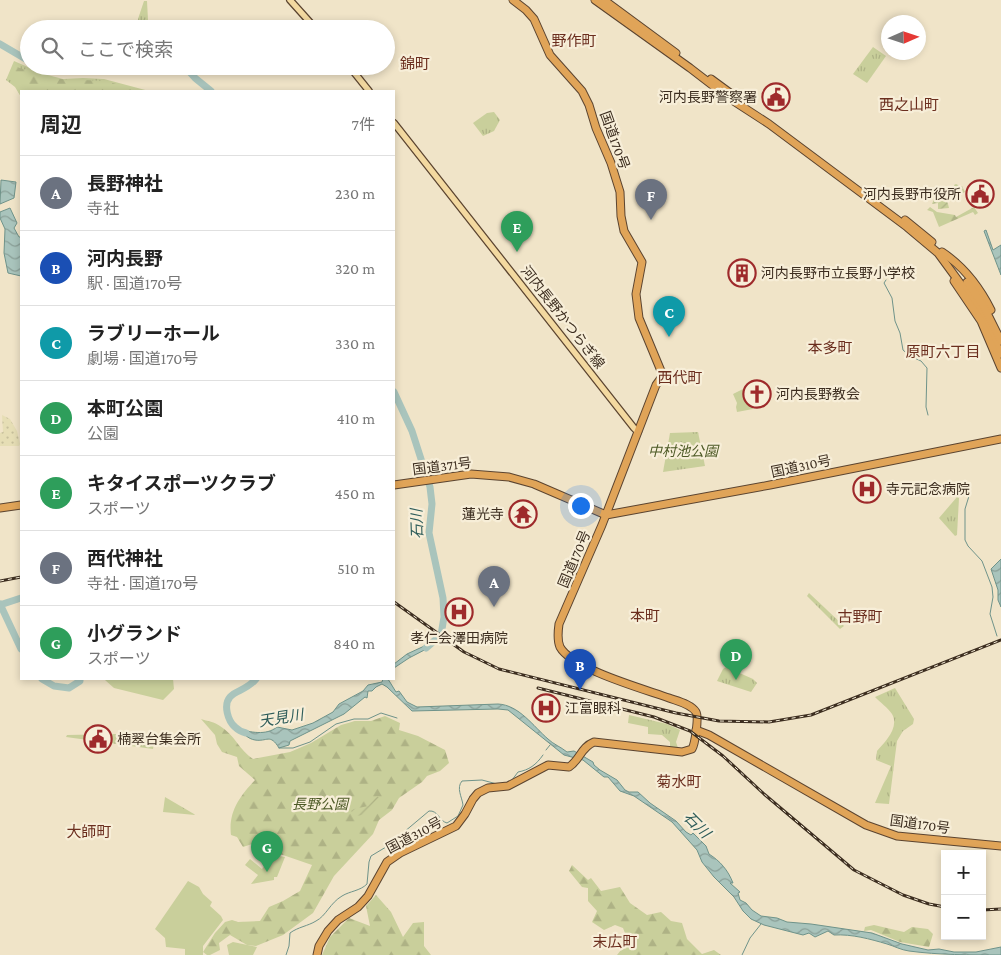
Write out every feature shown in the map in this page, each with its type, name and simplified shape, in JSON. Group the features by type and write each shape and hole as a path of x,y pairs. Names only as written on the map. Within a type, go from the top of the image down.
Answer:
{"highway":[{"name":"国道170号","path":"513,0 534,19 550,55 586,98 620,192 624,231 642,262 636,294 638,318 664,374 656,385 606,515 559,624 558,636 560,646 570,658 585,667 686,705 696,714 696,730 709,735 866,825 897,836 1001,846"},
{"path":"594,0 729,98 769,124 940,253 953,259 970,277 986,301 1001,331"},
{"path":"604,0 915,227 975,293 991,319 1001,341"},
{"path":"940,253 979,309 1001,354"},
{"path":"940,253 944,264 981,321 1001,368"},
{"name":"国道310号","path":"606,515 770,485 1001,439"},
{"name":"国道371号","path":"395,485 471,474 509,477 534,484 606,515"},
{"path":"0,508 20,505"},
{"name":"国道310号","path":"318,955 319,946 328,931 338,920 358,907 368,896 387,862 400,853 456,826 478,793 488,788 508,786 548,765 567,768 574,763 582,750 591,742 597,741 686,751 693,747 696,730"}],"main road":[{"path":"290,0 308,20"},
{"path":"356,75 368,90"},
{"name":"河内長野かつらぎ線","path":"395,124 638,432"}],"shaded area":[{"path":"2,415 10,419 17,431 19,446 0,446 0,433 3,432"}],"green space":[{"path":"144,1 147,1 148,20 138,19"},
{"path":"873,47 881,53 881,60 883,60 867,83 853,74"},
{"path":"14,61 20,64 20,75 48,75 63,79 104,79 145,90 20,90 20,95 15,87 6,80"},
{"path":"13,66 20,68 20,75 44,75 58,79 106,81 137,90 23,90"},
{"path":"494,112 500,120 494,131 483,136 473,123 487,113"},
{"path":"954,185 962,186 965,192 947,200 949,208 938,209 938,203 932,204 936,194 939,200 952,195 955,190"},
{"path":"930,207 937,212 955,215 956,217 974,207 978,213 975,215 973,212 939,227 933,212 927,210"},
{"path":"745,388 749,389 753,409 737,412 737,403 733,394"},
{"name":"中村池公園","path":"698,432 705,466 663,472 670,433"},
{"path":"957,497 959,498 957,535 955,536 939,518"},
{"path":"809,593 844,626 840,629 807,596"},
{"path":"726,667 753,679 757,683 751,692 717,681"},
{"path":"105,680 173,680 174,689 163,700 114,688"},
{"path":"895,688 914,719 913,724 903,731 897,741 889,804 875,803 891,766 876,760 877,751 893,730 894,719 886,707 875,697"},
{"path":"629,715 667,724 680,730 676,742 678,748 670,748 670,742 662,735 648,734 648,727 628,723"},
{"name":"長野公園","path":"385,716 400,723 399,730 418,736 445,750 449,763 440,771 427,776 422,782 399,798 392,810 379,820 373,834 334,876 313,913 283,935 256,946 247,945 230,935 219,943 220,950 210,955 203,952 215,933 225,922 232,920 238,922 260,921 269,907 300,891 312,865 283,855 270,853 252,844 243,847 237,837 231,835 231,819 236,805 255,780 239,766 237,757 222,752 217,744 215,735 201,719 225,729 244,752 253,759 290,752 311,743 341,725 355,721 371,721"},
{"path":"115,734 155,737 153,749 66,737 67,735"},
{"path":"377,796 382,800 369,814 356,816 351,811 368,806"},
{"path":"165,797 194,814 195,815 163,812"},
{"path":"273,855 285,857 277,877 274,877 274,880 251,884 258,875 245,865 250,859 262,869"},
{"path":"572,865 588,880 591,878 601,891 620,887 630,903 647,915 661,912 671,921 682,923 687,939 702,954 714,950 721,955 617,955 628,941 623,928 615,925 604,930 592,922 597,911 588,901 588,888 582,887 569,871"},
{"path":"188,881 199,887 203,894 212,902 210,906 223,920 203,946 203,955 185,955 185,949 166,947 165,938 155,929"},
{"path":"376,895 391,912 403,937 413,923 424,922 424,946 431,955 322,955 330,937 349,918 370,926 366,906"},
{"path":"874,925 904,932 912,927 928,929 933,934 929,947 900,942 871,930 864,931 865,927"},
{"path":"233,942 257,947 253,955 229,955 227,945"}],"water":[{"path":"1,180 16,182 14,198 0,204"},
{"path":"10,208 17,223 14,228 20,237 20,276 8,273 4,253 5,229 0,218 0,212"},
{"path":"986,230 993,250 1001,245 1001,275 984,231"},
{"path":"1001,559 1001,607 991,569"},
{"path":"433,642 434,645 395,667 395,663 407,654"},
{"path":"383,680 389,680 396,692 399,691 407,702 417,707 498,704 513,708 552,742 567,752 574,751 593,762 600,770 617,780 625,790 638,792 676,821 686,832 691,835 693,833 706,846 709,854 726,870 733,883 730,883 740,892 738,893 740,900 761,916 777,918 787,922 872,933 902,944 928,950 976,952 1001,947 1001,955 943,954 909,951 861,937 834,935 828,931 815,937 809,933 803,935 764,925 751,919 734,897 714,877 702,862 697,850 672,822 634,796 620,791 608,777 604,777 583,760 564,755 508,710 412,711 382,684 372,691 368,691 367,698 365,697 344,714 290,741 289,745 279,748 271,739 252,739 238,729 268,732 277,727 292,730 313,723 333,712 339,704 363,691 368,685 382,682"}],"waterway":[{"name":"石川","path":"0,44 20,56"},
{"name":"石川","path":"192,75 210,90"},
{"path":"886,280 884,283 892,298 895,321 900,333 903,350 921,361 927,368 926,407 928,415"},
{"name":"石川","path":"395,394 412,431 430,487 432,504 429,533 443,598 444,617 441,635 426,648"},
{"path":"969,496 965,509 965,540 982,561 992,587 993,597 990,614 997,636"},
{"name":"天見川","path":"0,605 20,598"},
{"name":"天見川","path":"0,604 20,647"},
{"name":"天見川","path":"44,680 54,686 69,688 80,680"},
{"name":"天見川","path":"246,733 232,724 228,717 227,704 232,695 255,680"},
{"path":"279,748 293,748 310,742 336,724 354,719 368,719 381,713 397,718"},
{"path":"546,750 550,745"},
{"path":"512,780 518,772 526,770 538,762 543,755"},
{"path":"286,955 290,933 313,923 323,916 338,899 367,884 371,856 396,841 429,811 434,812 447,823 458,816 463,805 459,790 462,781 482,780 497,784"},
{"path":"742,955 750,938 761,924"}],"railway":[{"path":"0,581 20,577"},
{"path":"395,603 464,652 499,669 676,713 719,721 769,722 811,715 1001,640"},
{"path":"538,688 654,717 690,731 723,756 764,794 854,870 903,895 941,906"},
{"path":"986,910 1001,909"}],"place":[{"name":"河内長野警察署","path":"776,97"},
{"name":"河内長野市役所","path":"980,194"},
{"name":"西代神社","path":"651,220"},
{"name":"キタイスポーツクラブ","path":"517,252"},
{"name":"河内長野市立長野小学校","path":"742,273"},
{"name":"ラブリーホール","path":"669,337"},
{"name":"河内長野教会","path":"757,394"},
{"name":"寺元記念病院","path":"867,489"},
{"name":"蓮光寺","path":"523,514"},
{"name":"長野神社","path":"494,607"},
{"name":"孝仁会澤田病院","path":"459,612"},
{"name":"本町公園","path":"736,680"},
{"name":"河内長野","path":"580,690"},
{"name":"江富眼科","path":"546,708"},
{"name":"楠翠台集会所","path":"98,739"},
{"name":"小グランド","path":"267,872"}],"district":[{"name":"野作町","path":"574,41"},
{"name":"錦町","path":"415,64"},
{"name":"西之山町","path":"909,105"},
{"name":"本多町","path":"830,348"},
{"name":"原町六丁目","path":"943,352"},
{"name":"西代町","path":"680,378"},
{"name":"本町","path":"645,616"},
{"name":"古野町","path":"860,617"},
{"name":"菊水町","path":"679,782"},
{"name":"大師町","path":"89,832"},
{"name":"末広町","path":"615,942"}]}
